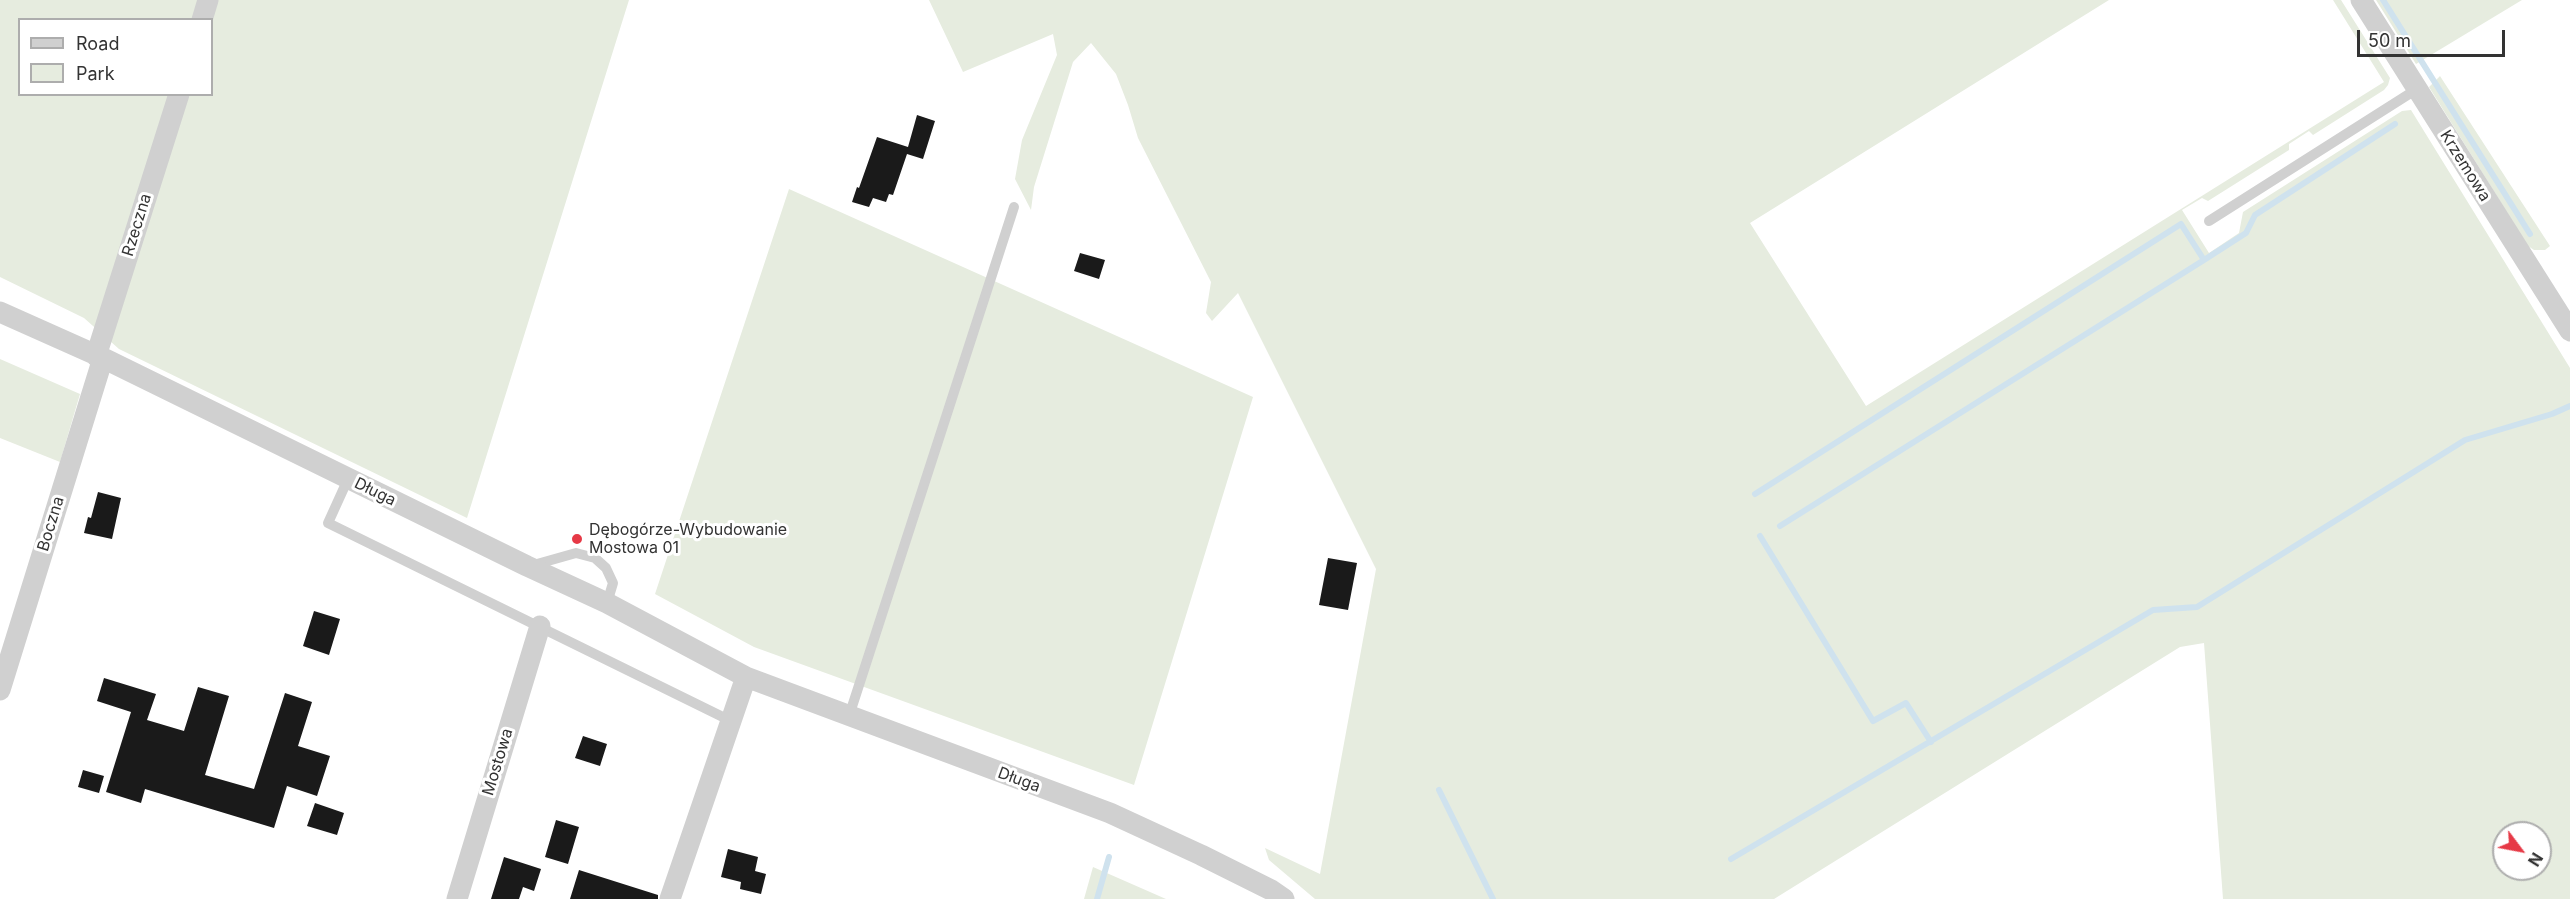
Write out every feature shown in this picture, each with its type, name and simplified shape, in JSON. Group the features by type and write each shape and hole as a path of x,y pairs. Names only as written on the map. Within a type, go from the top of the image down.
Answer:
{"street":[{"path":"203,18 208,0"},
{"name":"Krzemowa","path":"2361,0 2570,331"},
{"name":"Rzeczna","path":"100,357 177,96"},
{"name":"Długa","path":"0,312 100,357 527,567 607,603 746,677 1110,813 1201,855 1271,890 1284,899"},
{"name":"Boczna","path":"0,690 100,357"},
{"name":"Mostowa","path":"457,899 540,626"},
{"path":"670,899 746,677"}],"lane":[{"path":"2209,221 2417,89"},
{"path":"849,716 1014,207"},
{"path":"348,479 327,523 731,721"},
{"path":"527,567 576,553 595,558 606,568 613,583 607,603"}],"green space":[{"path":"0,0 629,0 467,518 119,349 84,318 0,277"},
{"path":"929,0 2109,0 1750,223 1866,406 2384,82 2333,0 2341,0 2390,78 2388,85 2384,90 2313,135 2309,131 2289,144 2289,150 2208,201 2202,198 2182,210 2209,253 2239,233 2243,212 2402,111 2411,110 2570,368 2570,899 2223,899 2204,643 2180,647 1774,899 1315,899 1269,860 1265,848 1320,874 1376,569 1238,293 1212,321 1206,313 1211,282 1138,138 1116,74 1091,43 1073,62 1034,187 1031,210 1015,179 1022,140 1057,55 1053,34 963,72"},
{"path":"2376,0 2522,0 2416,64"},
{"path":"2440,76 2550,246 2545,250 2534,250 2528,246 2429,87"},
{"path":"789,189 1253,397 1134,785 754,647 655,594"},
{"path":"0,359 80,394 60,462 0,438"},
{"path":"1093,867 1166,899 1084,899"}],"building":[{"path":"917,115 935,121 923,159 907,154 893,195 889,194 886,202 873,198 869,207 852,202 877,137 908,147"},
{"path":"1080,253 1105,260 1099,279 1074,271"},
{"path":"98,492 121,498 112,539 84,533"},
{"path":"1328,558 1357,563 1348,610 1319,605"},
{"path":"314,611 340,619 329,655 303,646"},
{"path":"104,678 156,694 147,720 184,731 198,687 229,696 205,775 254,789 285,693 312,702 298,746 330,756 317,796 287,786 274,828 145,789 141,803 106,792 131,712 97,701"},
{"path":"583,736 607,744 600,766 575,758"},
{"path":"83,770 104,776 99,793 78,787"},
{"path":"315,803 344,813 337,835 307,826"},
{"path":"556,820 579,827 568,864 545,857"},
{"path":"728,849 758,857 755,871 766,874 761,894 740,889 741,882 721,877"},
{"path":"504,857 541,869 534,891 523,887 519,899 491,899"},
{"path":"579,870 658,895 658,899 570,899"}],"waterway":[{"path":"2383,0 2530,234"},
{"path":"1755,494 2181,224 2204,260 2246,233 2255,215 2395,124"},
{"path":"1780,526 2204,260"},
{"path":"1731,859 2153,610 2197,607 2465,440 2552,414 2570,406"},
{"path":"1760,536 1873,721 1906,703 1931,742"},
{"path":"1439,790 1493,899"},
{"path":"1097,899 1109,857"}],"place":[{"name":"Dębogórze-Wybudowanie Mostowa 01","path":"577,539"}]}
